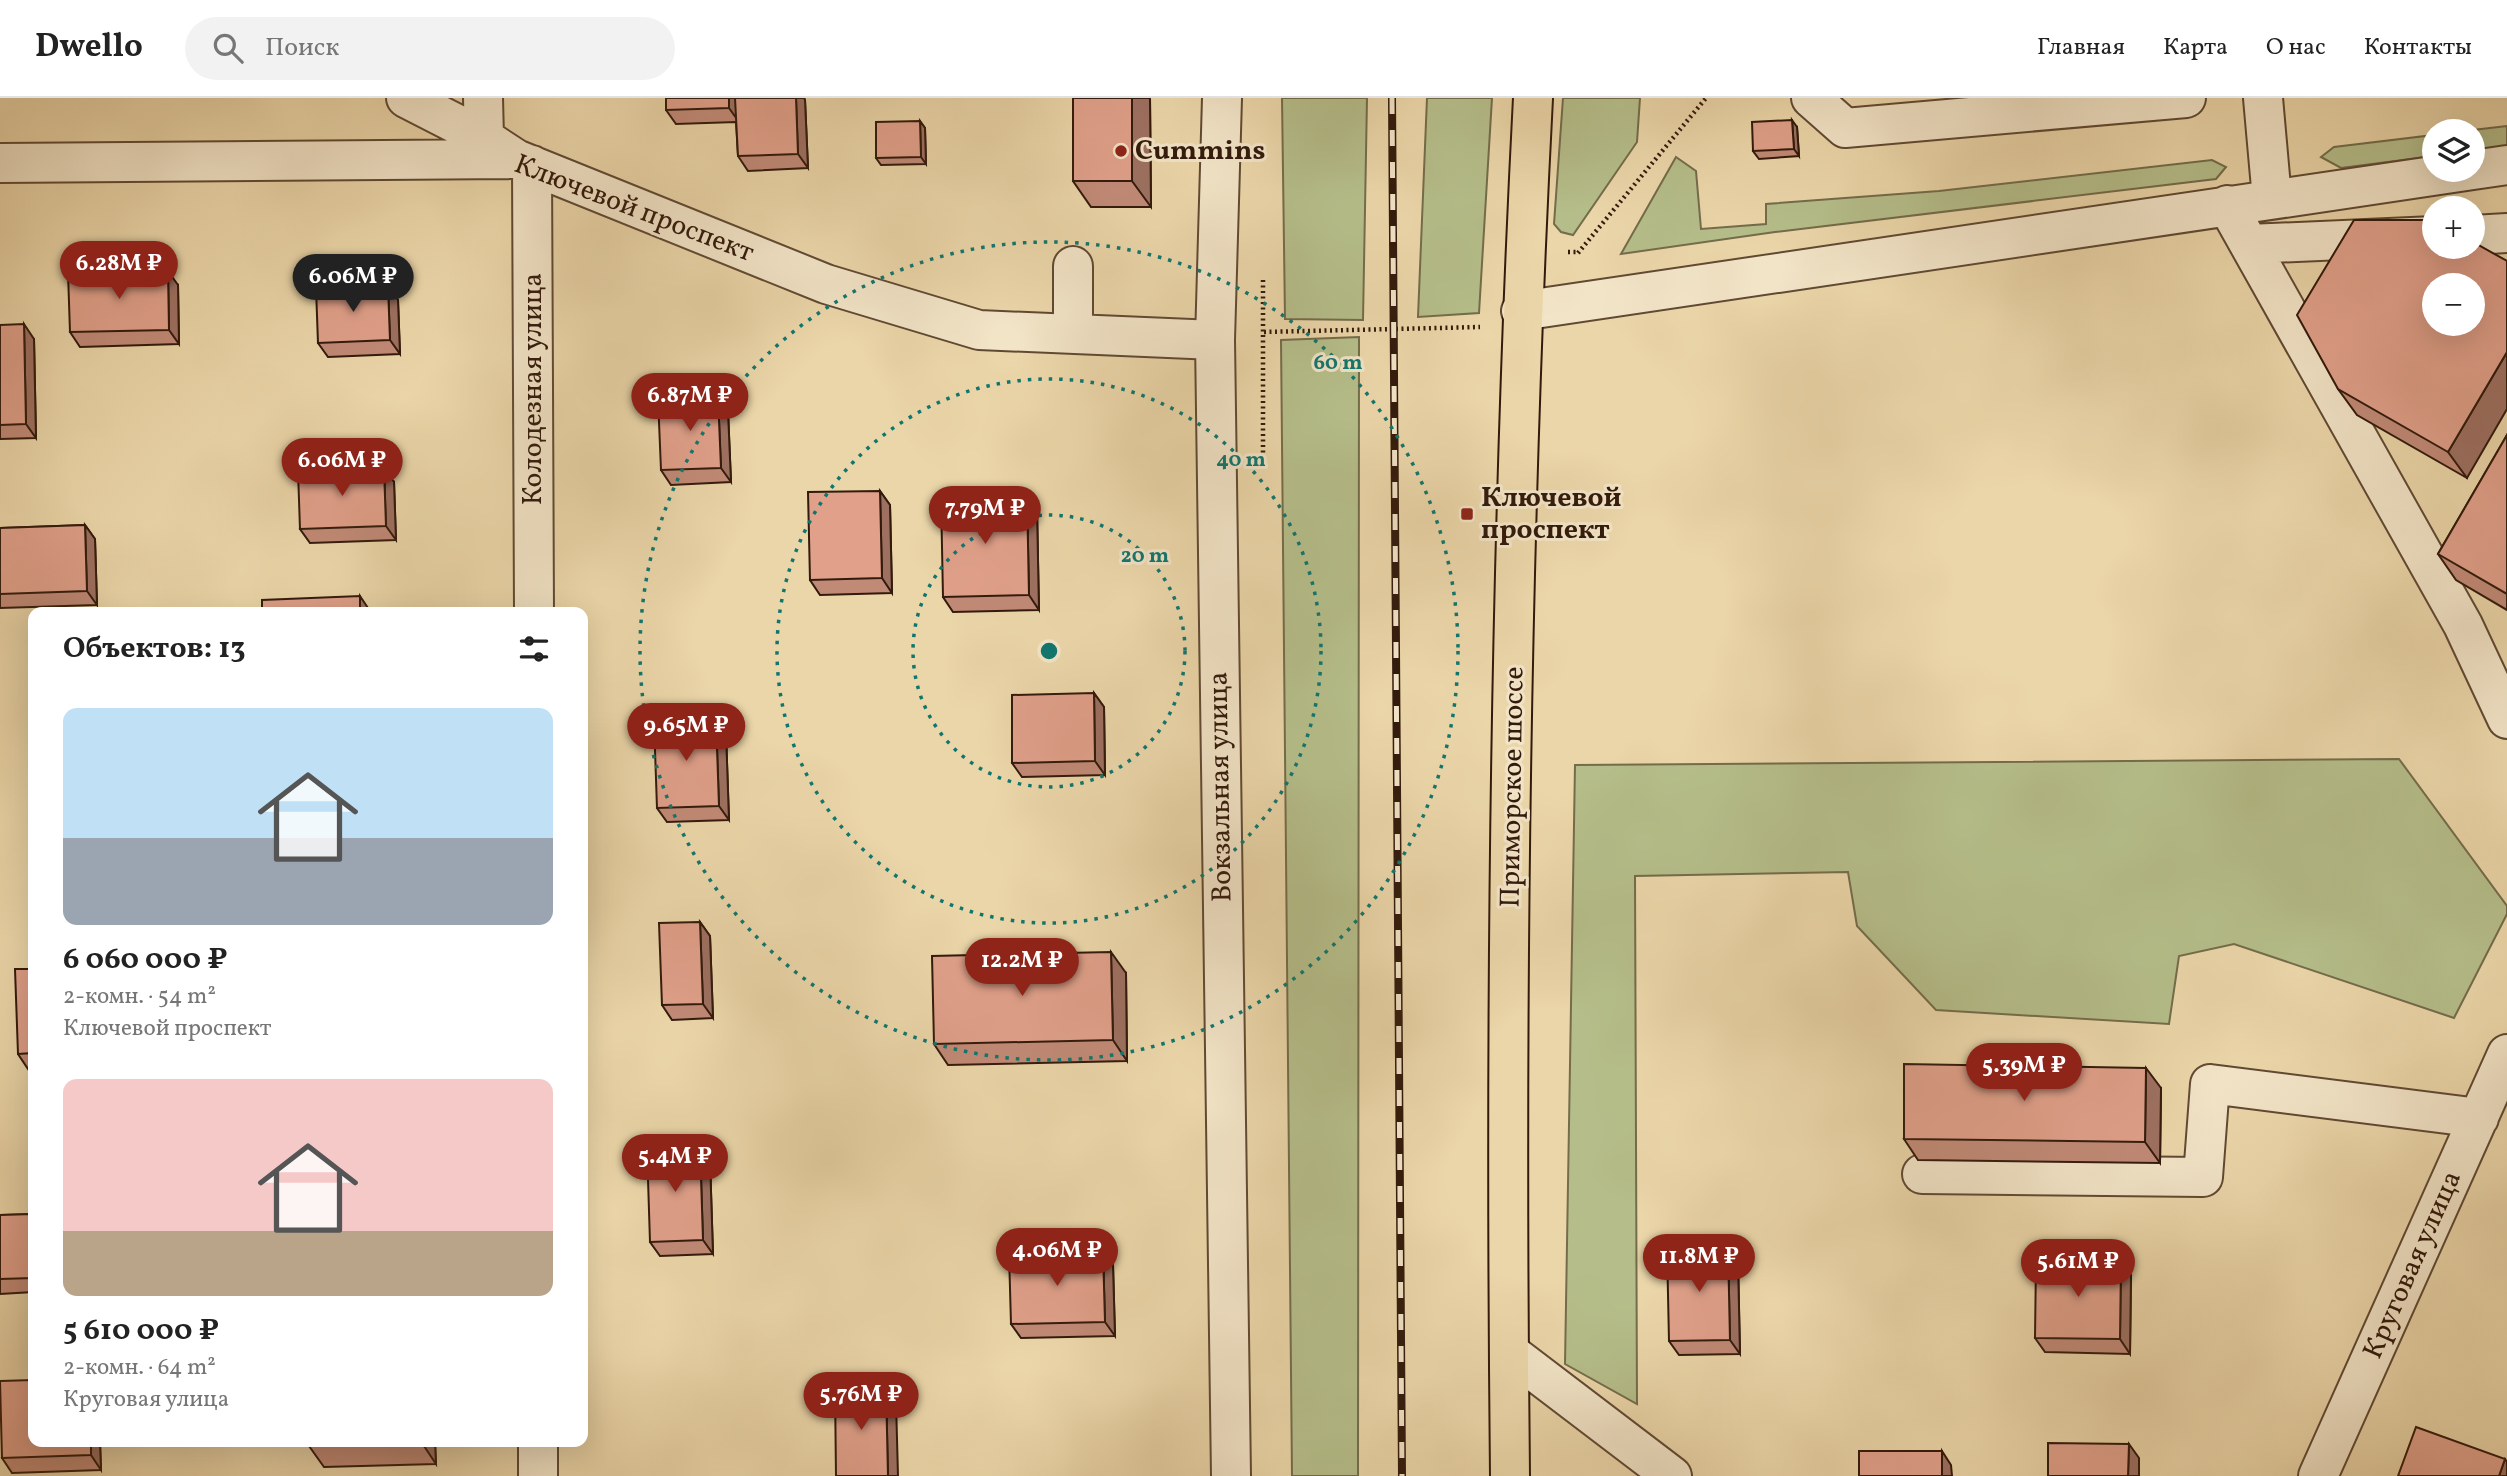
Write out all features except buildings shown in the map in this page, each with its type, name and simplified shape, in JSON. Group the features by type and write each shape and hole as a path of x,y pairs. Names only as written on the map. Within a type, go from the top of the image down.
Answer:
{"main road":[{"name":"Приморское шоссе","path":"1510,1476 1508,1195 1521,312 1533,98"}],"street":[{"path":"406,98 481,148"},
{"path":"481,148 484,98"},
{"name":"Вокзальная улица","path":"1222,98 1215,340 1231,1476"},
{"path":"1811,98 1845,128 2186,98"},
{"path":"2263,98 2273,199"},
{"name":"Ключевой проспект","path":"0,163 481,148 524,162 826,284 979,330 1215,340"},
{"name":"Колодезная улица","path":"524,162 534,607"},
{"path":"2485,168 2507,165"},
{"path":"1521,312 2422,177"},
{"path":"2227,205 2463,625 2507,719"},
{"path":"2485,234 2507,233"},
{"path":"2249,244 2422,237"},
{"path":"1073,266 1073,334"},
{"path":"2463,625 2507,652"},
{"name":"Круговая улица","path":"2318,1476 2507,1054"},
{"path":"1922,1174 2203,1177 2210,1084 2479,1118"},
{"path":"1509,1352 1672,1476"},
{"path":"538,1447 538,1476"}],"path":[{"path":"1577,303 1578,252 1706,98"},
{"path":"1264,332 1486,327"}],"green space":[{"path":"1282,98 1367,98 1363,320 1285,319"},
{"path":"1427,98 1492,98 1479,313 1418,317"},
{"path":"1563,98 1640,98 1637,142 1573,235 1561,232 1554,224"},
{"path":"2507,126 2507,147 2485,150 2485,129"},
{"path":"2422,136 2422,158 2341,168 2321,157 2334,147"},
{"path":"1676,157 1696,171 1701,229 1766,224 1766,204 1939,191 2212,160 2226,167 2216,179 1775,232 1621,254"},
{"path":"1359,337 1358,1476 1292,1476 1281,340"},
{"path":"2399,759 2507,906 2507,914 2454,1018 2234,944 2179,956 2169,1024 1936,1010 1857,926 1848,872 1635,876 1637,1404 1565,1364 1575,765"}],"railway":[{"path":"1392,98 1402,1476"}],"place":[{"name":"Cummins","path":"1121,151"},
{"name":"Ключевой проспект","path":"1467,514"}]}
